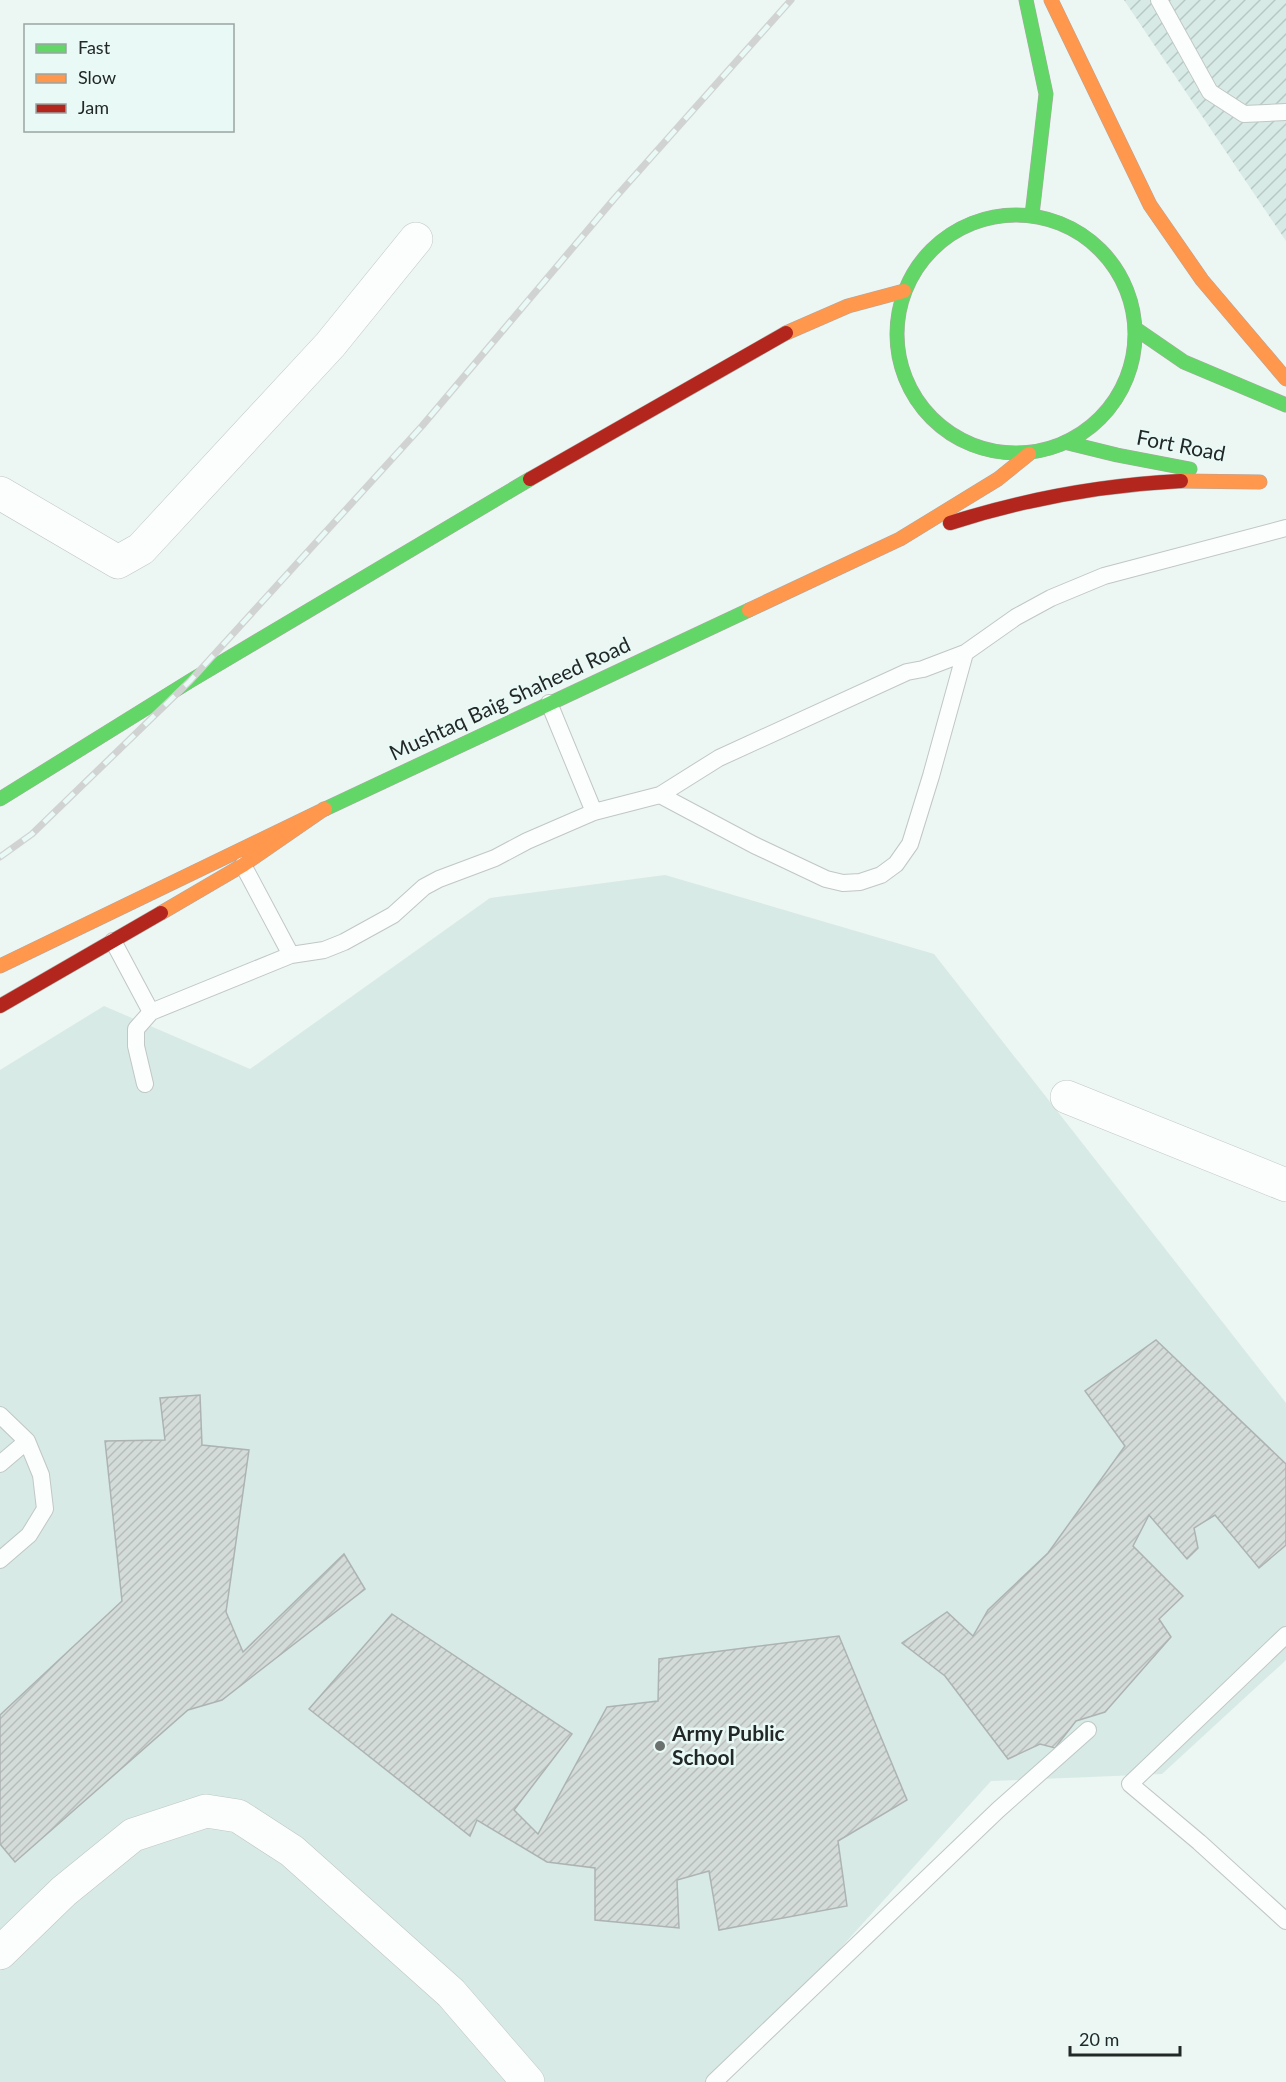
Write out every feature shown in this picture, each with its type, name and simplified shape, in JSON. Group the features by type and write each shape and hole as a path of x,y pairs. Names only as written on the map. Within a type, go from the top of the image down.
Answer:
{"main road":[{"path":"1026,0 1046,94 1032,215"},
{"path":"1051,0 1150,205 1202,279 1286,379"},
{"path":"999,215 1032,215 1064,224 1092,242 1114,266 1130,296 1136,329 1132,363 1119,396 1097,423 1068,442 1029,454 989,452 951,435 921,407 902,372 896,331 904,291 920,263 941,240 969,224 999,215"},
{"path":"0,799 190,681 516,487 778,336 848,306 904,291"},
{"path":"1136,329 1185,362 1286,405"},
{"name":"Fort Road","path":"1068,442 1117,455 1277,487"},
{"name":"Mushtaq Baig Shaheed Road","path":"0,966 324,809 900,539 998,479 1029,454"},
{"path":"900,539 987,510 1077,491 1168,482 1260,482"},
{"path":"0,1006 243,866 324,809"}],"street":[{"path":"0,493 118,562 141,549 330,345 416,239"},
{"path":"1067,1097 1286,1185"},
{"path":"2,1947 64,1891 133,1835 206,1811 238,1816 292,1851 451,1993 528,2082"}],"lane":[{"path":"1159,0 1210,92 1244,114 1286,112"},
{"path":"145,1084 136,1046 136,1029 151,1012 291,955 324,950 344,942 393,915 424,887 439,879 495,858 594,812 660,795 719,758 907,672 923,669 965,653 1016,617 1051,598 1104,576 1286,528"},
{"path":"660,795 754,845 826,879 843,883 860,882 881,875 896,864 910,844 932,776 965,653"},
{"path":"549,704 594,812"},
{"path":"243,866 291,955"},
{"path":"113,941 151,1012"},
{"path":"0,1415 27,1441 41,1475 45,1509 29,1535 0,1560"},
{"path":"0,1464 27,1441"},
{"path":"1286,1635 1130,1784 1199,1842 1286,1921"},
{"path":"714,2082 998,1810 1088,1730"}],"shaded area":[{"path":"1124,0 1286,0 1286,241"},
{"path":"665,875 934,954 1286,1403 1286,1660 1162,1774 991,1781 720,2082 0,2082 0,1070 104,1006 250,1069 490,898"}],"building":[{"path":"1156,1340 1286,1464 1286,1545 1259,1568 1215,1515 1194,1528 1198,1548 1187,1559 1149,1515 1133,1546 1183,1596 1159,1619 1171,1637 1105,1712 1076,1721 1055,1748 1040,1744 1008,1759 945,1676 902,1643 947,1612 973,1636 988,1610 1048,1553 1125,1446 1085,1391"},
{"path":"200,1395 202,1445 249,1450 226,1612 243,1652 344,1554 365,1589 222,1700 188,1710 15,1862 0,1844 0,1715 122,1601 105,1441 165,1440 160,1398"},
{"path":"392,1614 572,1734 514,1810 538,1834 607,1707 658,1701 659,1659 839,1636 907,1800 838,1841 847,1906 719,1930 709,1871 677,1880 679,1928 595,1920 595,1868 547,1862 477,1820 470,1836 309,1709"}],"railway":[{"path":"0,857 32,834 190,681 422,426 614,199 791,0"}],"traffic: fast":[{"path":"1026,0 1046,94 1032,215"},
{"path":"1016,215 1039,217 1062,224 1092,242 1108,258 1121,278 1130,299 1135,334 1133,357 1126,380 1108,410 1092,426 1072,439 1051,448 1016,453 993,451 970,444 940,426 924,410 911,390 902,369 897,334 899,311 906,288 924,258 940,242 960,229 981,220 1016,215"},
{"path":"1136,329 1184,362 1286,405"},
{"path":"1068,443 1190,469"},
{"path":"0,799 190,681 530,479"},
{"path":"325,809 749,610"}],"traffic: slow":[{"path":"1051,0 1150,205 1202,280 1286,379"},
{"path":"786,333 848,306 904,291"},
{"path":"749,610 900,539 998,479 1029,454"},
{"path":"1181,481 1260,482"},
{"path":"161,913 243,865 324,809"},
{"path":"0,966 325,809"}],"traffic: jam":[{"path":"530,479 786,333"},
{"path":"950,523 978,514 1064,494 1181,481"},
{"path":"0,1006 161,913"}],"place":[{"name":"Army Public School","path":"660,1746"}]}
